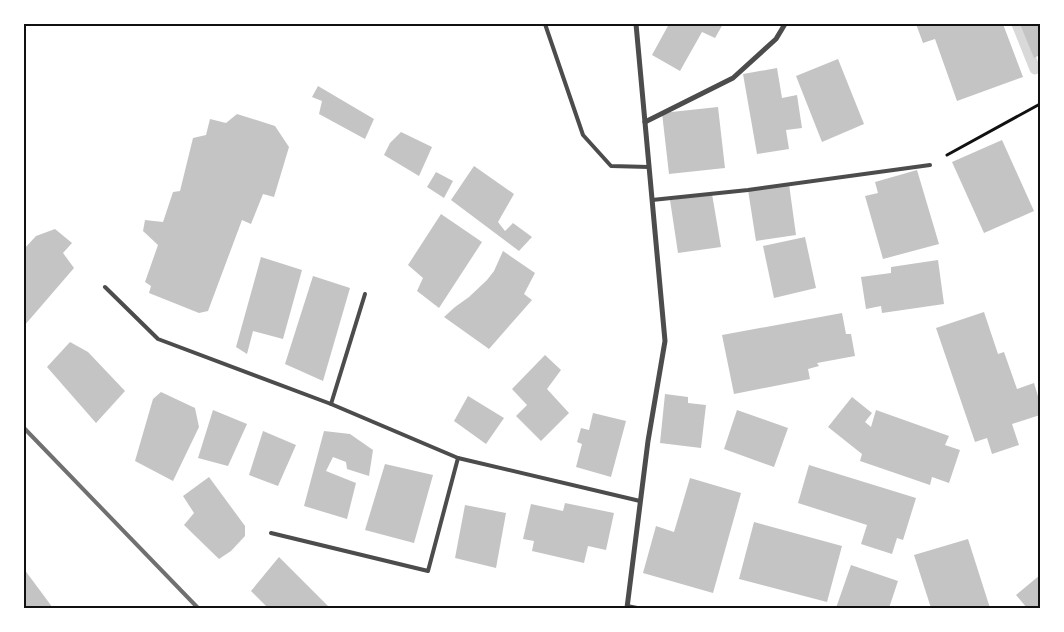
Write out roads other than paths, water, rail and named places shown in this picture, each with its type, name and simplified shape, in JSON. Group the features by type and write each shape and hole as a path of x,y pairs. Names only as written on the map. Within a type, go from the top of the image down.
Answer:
{"street":[{"path":"627,607 648,441 665,341 636,24"},
{"path":"645,122 733,78 776,39 785,24"}],"lane":[{"path":"545,24 583,135 611,166 649,167"},
{"path":"652,200 748,190 930,165"},
{"path":"105,287 158,339 331,404 458,458 640,501"},
{"path":"331,404 364,294"},
{"path":"271,534 428,571 458,458"},
{"path":"627,607 636,608"}],"waterway":[{"path":"1017,24 1035,69"}],"railway":[{"path":"24,428 198,608"}]}
